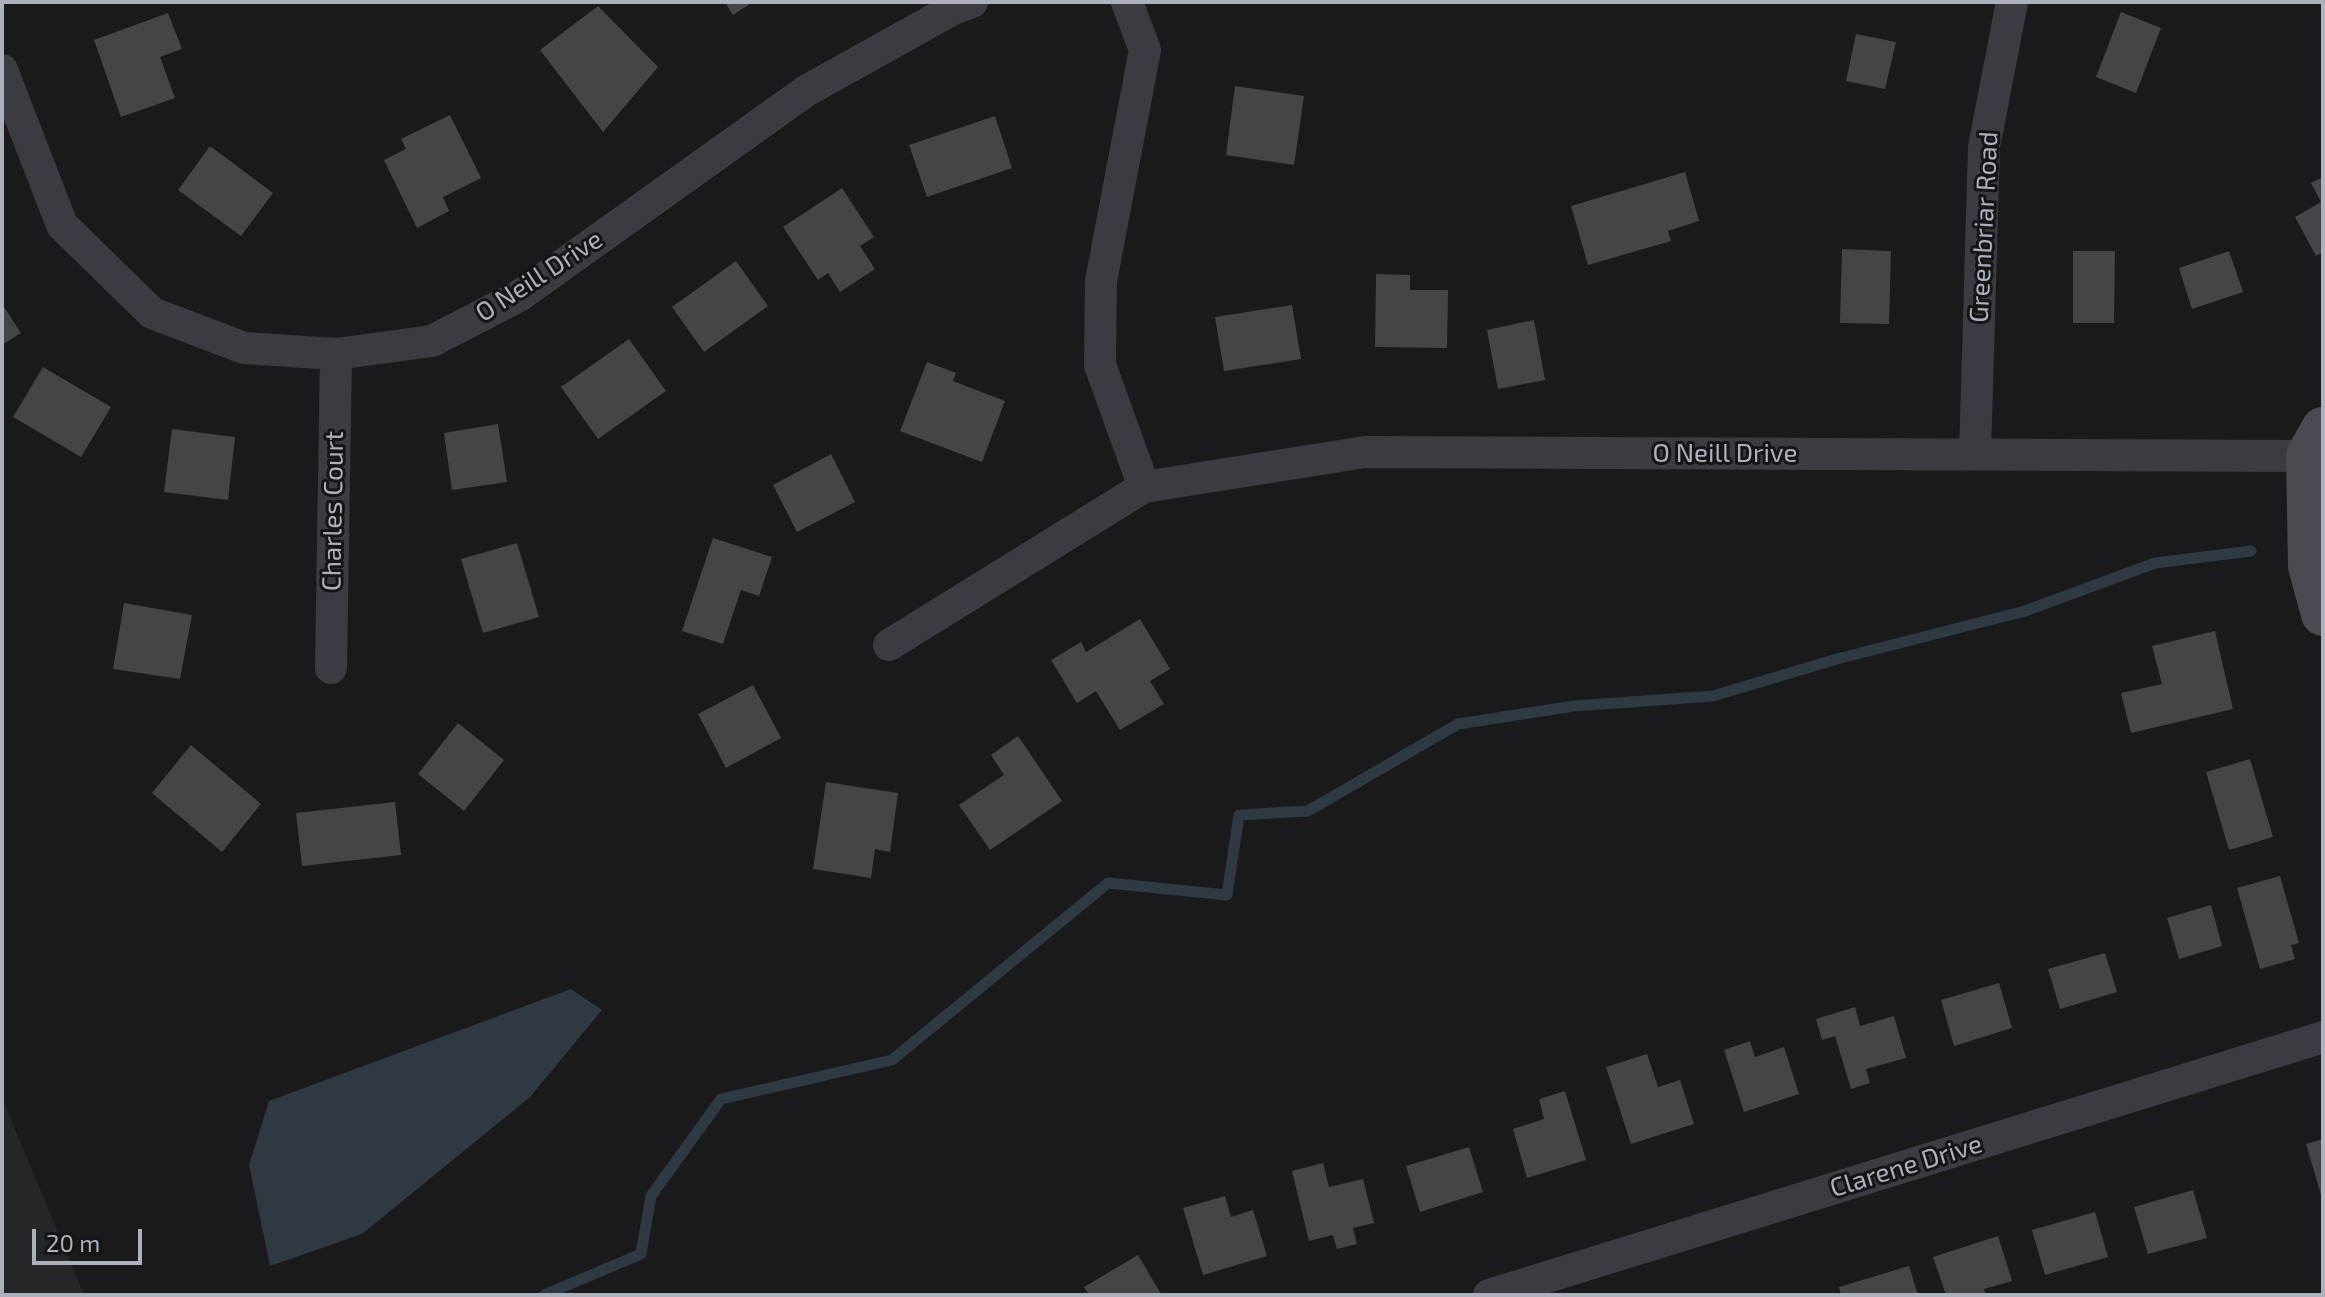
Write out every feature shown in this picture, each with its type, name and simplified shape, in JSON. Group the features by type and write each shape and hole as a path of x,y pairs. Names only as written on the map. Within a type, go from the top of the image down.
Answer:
{"street":[{"name":"O Neill Drive","path":"2,70 62,225 152,313 244,348 336,354 432,341 519,296 806,91 953,9 972,2"},
{"path":"1127,2 1145,50 1101,281 1100,365 1144,487"},
{"name":"Greenbriar Road","path":"1975,454 1984,147 2012,2"},
{"name":"Charles Court","path":"331,668 336,354"},
{"name":"O Neill Drive","path":"889,645 1144,487 1365,452 1975,454 2316,442"},
{"path":"2316,442 2310,566 2323,614"},
{"name":"Clarene Drive","path":"1489,1295 2323,1037"}],"shaded area":[{"path":"571,989 602,1010 530,1097 362,1234 270,1266 249,1165 269,1101"},
{"path":"2,1098 84,1295 2,1295"}],"building":[{"path":"725,2 753,2 733,15"},
{"path":"598,6 658,67 603,132 540,50"},
{"path":"2121,12 2161,28 2136,93 2096,77"},
{"path":"168,13 182,49 160,57 175,98 121,117 94,40"},
{"path":"1856,34 1896,42 1885,89 1846,81"},
{"path":"1235,86 1304,96 1294,165 1226,155"},
{"path":"450,115 481,178 443,197 449,211 417,228 384,160 406,149 401,139"},
{"path":"995,116 1012,168 927,197 909,145"},
{"path":"210,146 273,193 241,236 178,190"},
{"path":"1685,172 1699,221 1668,231 1671,241 1588,265 1571,206"},
{"path":"2323,177 2323,252 2316,256 2295,217 2321,202 2311,183"},
{"path":"842,188 874,237 860,246 875,269 840,292 828,273 818,280 783,227"},
{"path":"1842,249 1891,251 1889,324 1840,323"},
{"path":"2073,251 2115,251 2114,323 2073,323"},
{"path":"2229,251 2243,292 2192,309 2179,268"},
{"path":"736,261 768,306 704,352 672,307"},
{"path":"1376,274 1410,275 1410,290 1448,290 1447,348 1375,347"},
{"path":"2,304 21,333 2,345"},
{"path":"1292,305 1301,359 1224,371 1215,317"},
{"path":"1534,320 1545,380 1498,389 1487,330"},
{"path":"629,339 666,391 598,439 561,387"},
{"path":"927,362 956,373 953,381 1005,401 982,462 900,431"},
{"path":"43,367 111,407 81,457 13,417"},
{"path":"498,424 507,482 452,490 444,433"},
{"path":"172,429 235,437 228,500 164,492"},
{"path":"831,454 855,502 797,532 773,485"},
{"path":"713,538 772,557 759,596 741,590 723,644 682,631"},
{"path":"517,543 539,617 483,633 461,559"},
{"path":"124,603 192,615 180,679 113,669"},
{"path":"1140,619 1170,669 1150,681 1164,704 1120,730 1096,691 1077,703 1051,660 1081,642 1086,652"},
{"path":"2215,631 2233,709 2131,733 2121,693 2162,684 2152,646"},
{"path":"753,685 781,738 726,768 698,714"},
{"path":"458,723 504,760 464,811 418,774"},
{"path":"1018,736 1062,801 990,850 959,805 1004,775 991,755"},
{"path":"191,745 261,804 222,852 152,793"},
{"path":"2250,759 2273,837 2229,850 2206,772"},
{"path":"826,782 898,793 890,852 875,849 871,878 813,869"},
{"path":"395,802 401,855 302,866 296,813"},
{"path":"2280,876 2299,943 2291,945 2295,959 2260,969 2237,888"},
{"path":"2211,905 2222,946 2179,959 2167,918"},
{"path":"2105,953 2117,992 2060,1009 2048,969"},
{"path":"1999,983 2012,1028 1954,1046 1941,1000"},
{"path":"1855,1007 1860,1026 1894,1016 1906,1058 1866,1069 1870,1083 1851,1089 1835,1036 1822,1040 1816,1019"},
{"path":"1750,1041 1755,1057 1784,1047 1799,1094 1744,1112 1724,1050"},
{"path":"1647,1054 1658,1087 1680,1080 1694,1124 1631,1144 1606,1067"},
{"path":"1565,1091 1586,1160 1527,1178 1513,1129 1544,1119 1539,1099"},
{"path":"2323,1139 2323,1198 2322,1198 2306,1144"},
{"path":"1469,1147 1483,1192 1420,1212 1406,1166"},
{"path":"1323,1163 1329,1187 1363,1179 1374,1223 1353,1228 1357,1244 1337,1249 1333,1235 1309,1241 1292,1171"},
{"path":"2193,1190 2207,1238 2148,1254 2134,1207"},
{"path":"1225,1196 1231,1217 1253,1210 1267,1256 1203,1275 1183,1208"},
{"path":"2095,1212 2108,1257 2045,1275 2032,1230"},
{"path":"1998,1236 2012,1281 1984,1289 1986,1295 1946,1295 1933,1257"},
{"path":"1138,1255 1161,1294 1089,1295 1084,1287"},
{"path":"1909,1266 1918,1295 1841,1295 1839,1287"}],"waterway":[{"path":"544,1295 641,1254 651,1196 721,1099 892,1060 1108,883 1227,895 1239,815 1308,811 1458,724 1574,706 1713,696 1837,659 2025,611 2155,563 2251,551"}]}
